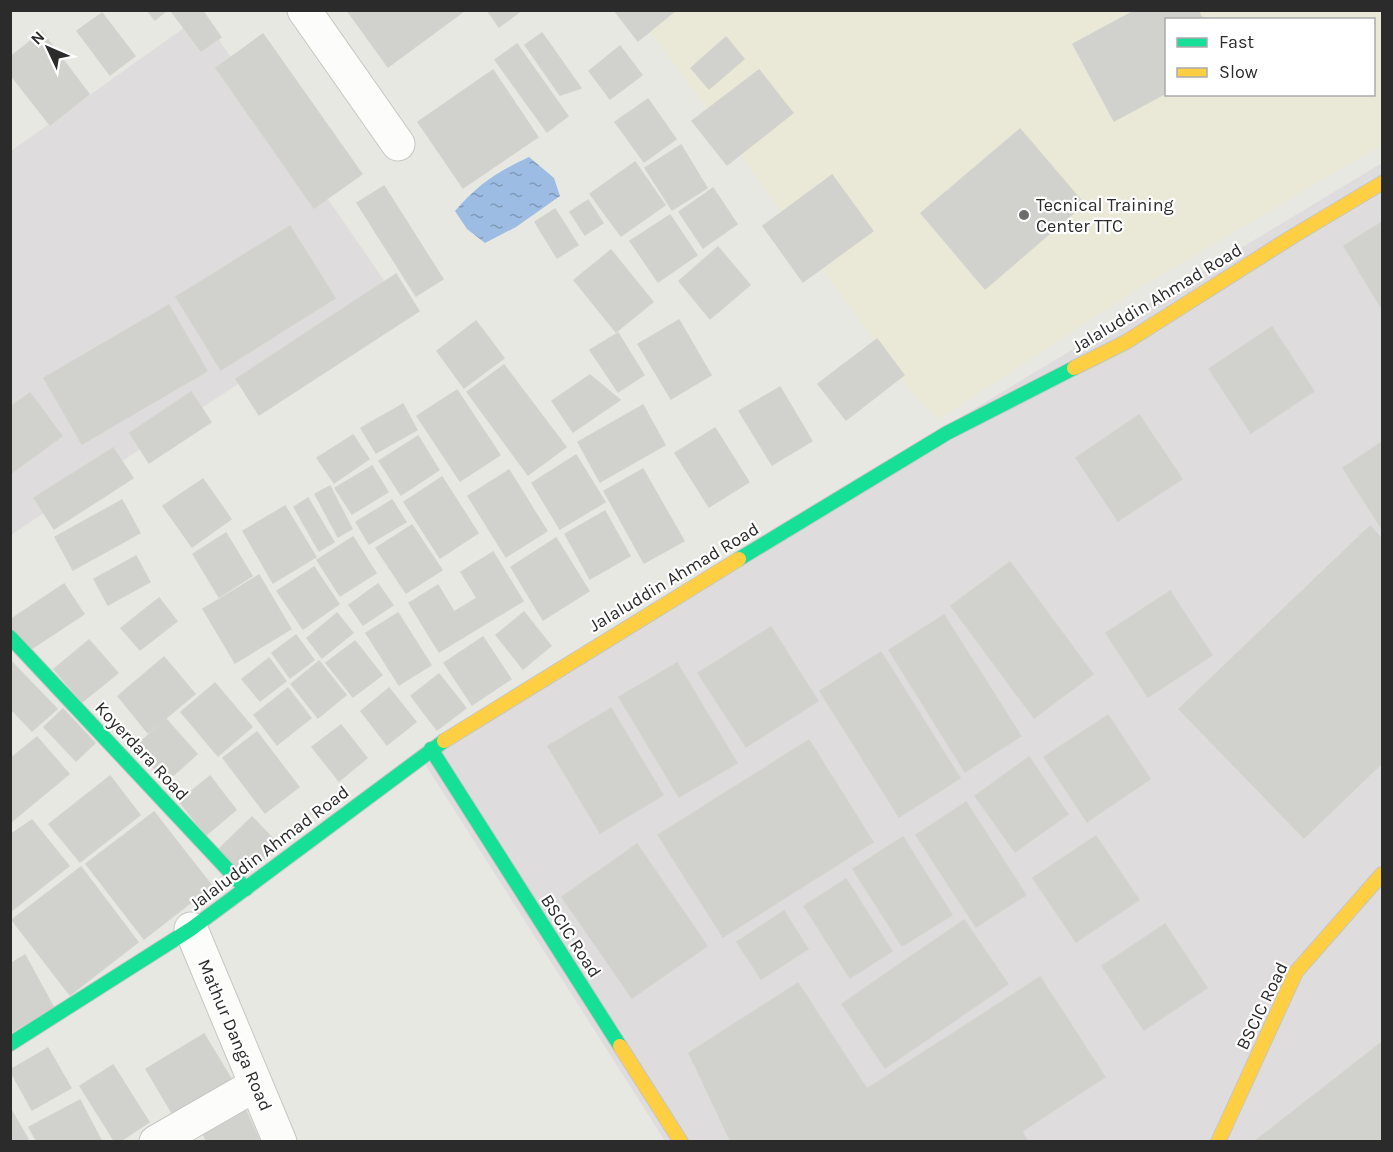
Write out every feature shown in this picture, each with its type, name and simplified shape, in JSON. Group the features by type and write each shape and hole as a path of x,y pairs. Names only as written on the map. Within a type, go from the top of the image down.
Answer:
{"street":[{"path":"304,10 398,144"},
{"name":"Jalaluddin Ahmad Road","path":"10,1044 191,929 431,749 652,611 948,433 1126,342 1295,235 1383,183"},
{"name":"Koyerdara Road","path":"10,637 246,889"},
{"name":"BSCIC Road","path":"431,749 681,1142"},
{"name":"BSCIC Road","path":"1218,1142 1296,972 1383,874"},
{"name":"Mathur Danga Road","path":"191,929 280,1142"},
{"path":"156,1142 255,1084"}],"shaded area":[{"name":"Tecnical Training Center TTC","path":"636,11 1382,11 1382,145 1143,286 939,419 918,400"},
{"path":"202,15 387,285 11,535 11,151"},
{"path":"1382,163 1382,1141 665,1141 418,753 944,427"}],"water":[{"path":"529,157 554,178 560,196 516,227 485,243 467,229 455,211 472,193 489,180"}],"building":[{"path":"147,10 167,10 155,20"},
{"path":"174,10 202,10 221,37 201,51 172,12"},
{"path":"347,10 463,10 464,11 388,67"},
{"path":"487,10 522,10 499,27"},
{"path":"614,10 676,10 638,41"},
{"path":"1136,10 1198,10 1202,18 1165,18 1165,94 1114,121 1073,44"},
{"path":"102,13 135,56 110,75 77,31"},
{"path":"42,32 89,94 50,125 10,74 10,57"},
{"path":"542,33 581,88 560,95 525,45"},
{"path":"263,34 362,174 314,208 216,68"},
{"path":"726,37 744,59 709,89 691,68"},
{"path":"517,44 568,116 547,132 495,60"},
{"path":"620,46 642,75 610,99 589,71"},
{"path":"493,70 538,137 463,188 418,122"},
{"path":"759,70 793,113 727,165 692,121"},
{"path":"648,99 676,139 644,162 615,122"},
{"path":"1020,129 1084,204 985,289 921,213"},
{"path":"681,145 707,188 672,210 645,168"},
{"path":"635,162 665,205 621,236 590,194"},
{"path":"832,175 873,231 803,282 763,226"},
{"path":"384,186 443,279 416,296 357,203"},
{"path":"713,188 737,224 703,248 679,212"},
{"path":"588,200 603,223 585,235 570,212"},
{"path":"555,209 578,245 557,258 535,222"},
{"path":"670,215 697,255 658,282 630,241"},
{"path":"1382,222 1382,309 1344,246"},
{"path":"290,226 335,298 221,370 176,297"},
{"path":"718,247 750,285 710,319 679,281"},
{"path":"611,250 653,302 616,332 574,280"},
{"path":"396,274 419,311 259,415 236,379"},
{"path":"169,305 207,371 82,444 44,378"},
{"path":"679,320 711,375 671,399 638,344"},
{"path":"476,321 504,358 464,388 437,351"},
{"path":"1272,327 1314,391 1251,433 1209,369"},
{"path":"618,333 644,375 618,392 590,350"},
{"path":"877,339 904,375 846,420 818,384"},
{"path":"504,365 566,447 528,475 467,392"},
{"path":"590,375 620,400 573,432 552,401"},
{"path":"780,387 812,441 772,465 739,411"},
{"path":"457,390 500,455 460,481 417,416"},
{"path":"191,392 211,422 149,463 130,433"},
{"path":"30,393 62,436 10,474 10,407"},
{"path":"403,404 417,430 376,453 361,428"},
{"path":"643,405 665,445 600,482 578,442"},
{"path":"1139,415 1182,479 1118,521 1076,458"},
{"path":"715,428 749,482 709,507 675,453"},
{"path":"353,435 369,459 334,483 317,458"},
{"path":"418,436 439,470 401,495 379,461"},
{"path":"1382,442 1382,529 1343,468"},
{"path":"113,448 133,478 54,529 34,498"},
{"path":"576,455 605,502 560,529 532,483"},
{"path":"372,466 388,492 352,514 335,488"},
{"path":"643,469 684,541 644,563 604,491"},
{"path":"509,470 547,531 506,557 468,496"},
{"path":"442,477 478,533 440,558 404,502"},
{"path":"203,479 231,519 192,547 163,506"},
{"path":"330,486 352,529 338,537 315,494"},
{"path":"308,498 334,542 319,551 294,507"},
{"path":"122,500 140,533 73,570 55,537"},
{"path":"392,500 406,522 369,544 356,522"},
{"path":"285,506 316,557 273,583 243,531"},
{"path":"605,511 630,556 590,579 565,534"},
{"path":"412,525 442,570 406,593 376,548"},
{"path":"1370,526 1382,539 1382,763 1304,838 1179,709"},
{"path":"226,533 252,576 219,597 193,554"},
{"path":"353,537 376,573 340,596 317,560"},
{"path":"556,538 589,591 543,620 511,567"},
{"path":"493,552 523,601 439,652 409,603 438,585 454,612 477,598 461,572"},
{"path":"136,556 150,582 108,605 94,579"},
{"path":"1010,562 1093,674 1034,718 951,606"},
{"path":"314,567 339,604 303,629 277,591"},
{"path":"259,575 291,629 235,663 203,609"},
{"path":"64,584 84,614 22,655 10,637 10,620"},
{"path":"378,584 393,605 363,625 349,605"},
{"path":"1170,591 1212,655 1148,697 1106,633"},
{"path":"159,598 177,621 140,650 121,628"},
{"path":"524,612 551,646 523,669 496,635"},
{"path":"337,613 353,633 322,658 307,638"},
{"path":"398,613 431,665 399,685 366,633"},
{"path":"944,615 1021,736 965,772 889,650"},
{"path":"771,627 818,701 746,747 698,673"},
{"path":"296,635 314,660 290,678 272,653"},
{"path":"483,637 511,679 472,705 444,663"},
{"path":"89,640 118,673 82,702 54,669"},
{"path":"355,641 382,675 353,697 326,663"},
{"path":"881,652 960,778 899,817 820,691"},
{"path":"164,657 195,694 148,733 118,696"},
{"path":"269,658 286,681 260,701 242,679"},
{"path":"10,660 57,709 32,731 10,708"},
{"path":"319,661 346,695 318,718 291,684"},
{"path":"677,663 737,763 679,797 619,697"},
{"path":"439,674 466,708 437,730 411,696"},
{"path":"215,683 252,727 218,756 181,712"},
{"path":"288,688 311,718 277,745 254,715"},
{"path":"389,688 416,722 387,745 361,711"},
{"path":"611,708 663,795 600,833 548,746"},
{"path":"63,709 95,743 76,761 44,727"},
{"path":"1108,715 1150,779 1087,822 1044,757"},
{"path":"166,719 197,754 166,782 135,747"},
{"path":"341,725 367,758 339,781 312,747"},
{"path":"257,732 299,787 265,813 223,758"},
{"path":"37,737 69,774 10,823 10,759"},
{"path":"809,740 873,842 723,937 658,835"},
{"path":"1029,757 1068,814 1015,852 975,796"},
{"path":"110,776 140,815 80,862 49,824"},
{"path":"210,776 236,810 206,835 179,801"},
{"path":"966,802 1026,895 976,927 916,835"},
{"path":"154,812 212,886 144,939 86,864"},
{"path":"252,817 279,845 245,877 219,849"},
{"path":"32,820 69,866 10,912 10,835"},
{"path":"1096,836 1139,900 1076,942 1033,878"},
{"path":"903,837 952,915 902,946 853,869"},
{"path":"637,844 707,946 632,998 562,897"},
{"path":"81,867 138,942 70,995 12,920"},
{"path":"846,879 892,951 850,978 804,906"},
{"path":"784,911 808,949 761,979 737,942"},
{"path":"964,920 1008,984 885,1068 842,1004"},
{"path":"1165,924 1207,988 1144,1030 1102,966"},
{"path":"25,955 54,1008 10,1033 10,964"},
{"path":"1040,977 1105,1077 1022,1131 1028,1142 731,1142 689,1053 798,983 867,1089"},
{"path":"204,1034 233,1082 175,1118 146,1069"},
{"path":"1382,1042 1382,1142 1254,1142"},
{"path":"48,1048 71,1088 32,1110 10,1070"},
{"path":"113,1065 149,1122 119,1142 115,1142 80,1086"},
{"path":"80,1100 102,1142 37,1142 29,1127"},
{"path":"243,1104 260,1142 207,1142 199,1125"},
{"path":"10,1108 28,1139 24,1142 10,1142"}],"traffic: fast":[{"path":"739,559 947,433 1074,368"},
{"path":"10,637 246,889"},
{"path":"10,1044 191,929 444,741"},
{"path":"431,749 620,1046"}],"traffic: slow":[{"path":"1074,368 1126,342 1382,183"},
{"path":"444,741 739,559"},
{"path":"1218,1142 1296,972 1382,874"},
{"path":"620,1046 681,1142"}],"place":[{"name":"Tecnical Training Center TTC","path":"1024,215"}]}
